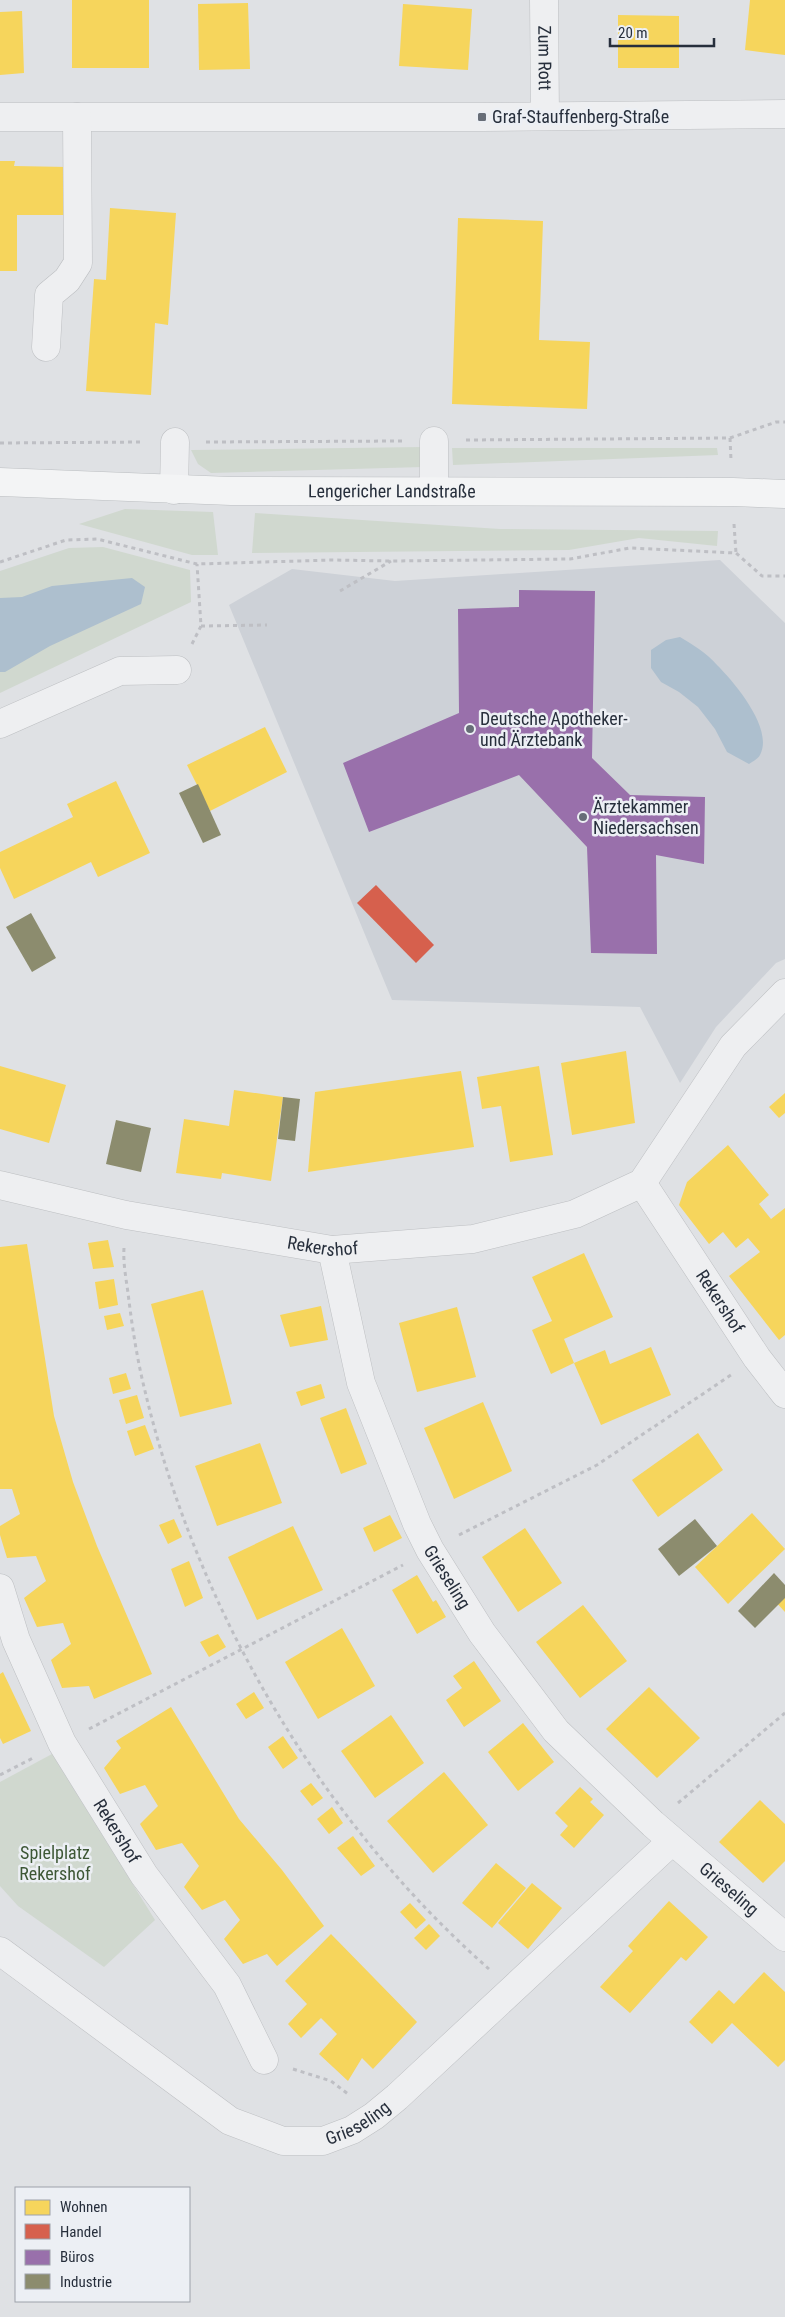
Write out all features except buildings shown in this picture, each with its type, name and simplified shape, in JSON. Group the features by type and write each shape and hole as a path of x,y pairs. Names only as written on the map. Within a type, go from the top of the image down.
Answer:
{"main road":[{"name":"Lengericher Landstraße","path":"0,482 174,490 733,492 785,494"}],"street":[{"name":"Zum Rott","path":"544,0 545,115"},
{"path":"0,117 785,114"},
{"path":"46,347 49,295 67,280 78,263 77,117"},
{"path":"434,440 434,492"},
{"path":"174,490 175,442"},
{"path":"0,724 120,671 178,670"},
{"path":"642,1183 733,1046 785,993"},
{"name":"Rekershof","path":"1,1186 126,1215 332,1250 472,1239 574,1214 642,1183 757,1358 785,1394"},
{"name":"Grieseling","path":"332,1250 361,1383 417,1524 430,1550 482,1633 556,1731 663,1833 785,1937"},
{"name":"Rekershof","path":"0,1588 16,1640 62,1743 144,1876 227,1985 264,2060"},
{"name":"Grieseling","path":"0,1951 230,2121 283,2141 323,2141 352,2130 374,2116 512,1989 663,1833"}],"path":[{"path":"0,443 730,438 776,422 785,422"},
{"path":"0,562 66,540 97,539 197,564 332,560 570,559 630,548 736,553 762,576 785,576"},
{"path":"340,591 391,561"},
{"path":"178,670 201,626 197,564"},
{"path":"201,626 267,625"},
{"path":"126,1215 123,1256 136,1353 159,1449 195,1552 240,1650 305,1755 349,1818 398,1877 452,1936 512,1989"},
{"path":"0,1775 430,1550 597,1465 757,1358"},
{"path":"663,1833 785,1713"},
{"path":"264,2060 331,2081 374,2116"}],"shaded area":[{"path":"720,560 785,623 785,959 776,963 716,1027 680,1083 640,1007 392,1000 229,605 292,569 395,581"}],"green space":[{"path":"422,447 423,467 211,473 198,464 191,450"},
{"path":"452,448 717,448 718,455 453,465"},
{"path":"125,509 213,512 218,555 192,555 79,524"},
{"path":"255,513 500,529 718,531 717,546 639,538 569,550 252,553"},
{"path":"103,547 190,570 191,602 0,693 0,571 69,548"},
{"name":"Spielplatz Rekershof","path":"52,1754 155,1920 104,1967 18,1906 0,1886 0,1782"}],"water":[{"path":"132,578 145,587 141,604 50,646 5,672 0,672 0,598 22,597 52,586"},
{"path":"680,637 700,649 713,661 733,683 750,707 762,732 763,744 760,755 749,764 727,752 715,729 698,707 679,692 661,682 651,668 651,650 666,640"}],"place":[{"name":"Graf-Stauffenberg-Straße","path":"482,117"},
{"name":"Deutsche Apotheker- und Ärztebank","path":"470,729"},
{"name":"Ärztekammer Niedersachsen","path":"583,817"}]}
